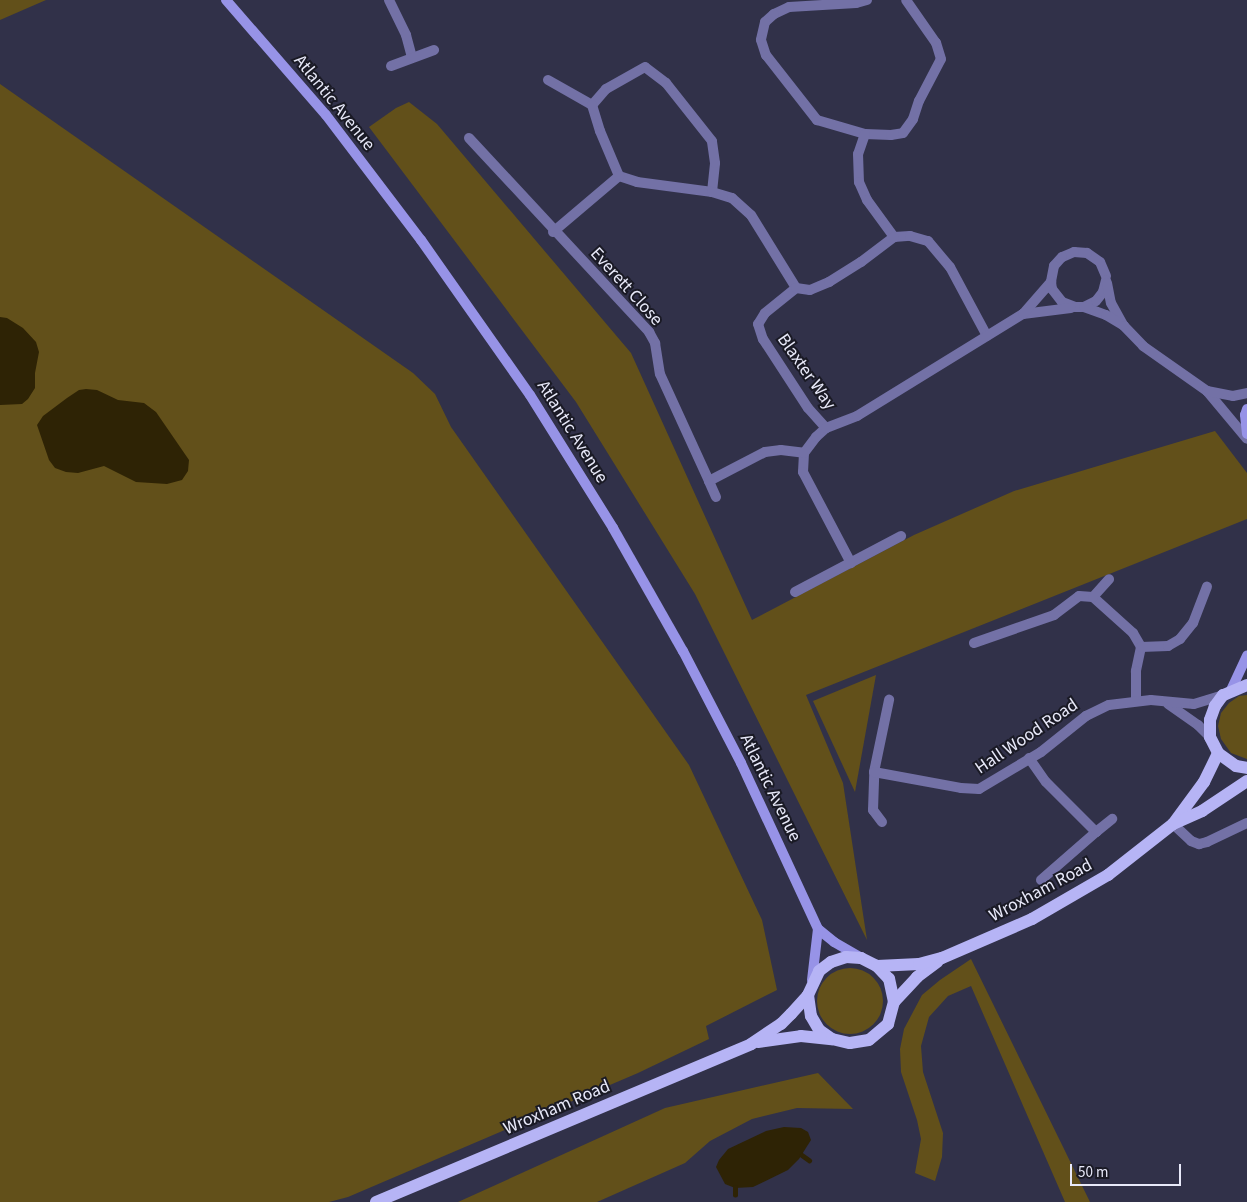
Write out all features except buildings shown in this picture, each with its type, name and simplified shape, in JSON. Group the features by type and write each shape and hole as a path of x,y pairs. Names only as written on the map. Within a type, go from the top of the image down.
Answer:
{"main road":[{"path":"1247,685 1227,692 1215,706 1210,720 1210,737 1218,753 1236,766 1247,768"},
{"name":"Wroxham Road","path":"1173,824 1204,782 1218,753"},
{"name":"Wroxham Road","path":"877,966 919,964 942,958 1032,919 1108,875 1173,824 1202,810 1247,781"},
{"name":"Wroxham Road","path":"376,1202 751,1044 781,1024 809,990 819,971 830,962 846,957 861,958 877,966 889,978 894,1002 888,1024 869,1040 850,1043 801,1036 751,1044"},
{"name":"Wroxham Road","path":"894,1002 917,977 942,958"},
{"path":"809,990 811,1016 819,1030 832,1039"}],"street":[{"name":"Atlantic Avenue","path":"226,0 326,115 421,240 530,395 613,528 683,651 741,763 818,929 834,942 861,958"},
{"path":"389,0 406,36 412,57"},
{"path":"867,0 856,4 789,7 774,14 765,22 761,40 766,55 817,120 865,134 891,135 903,133 913,119 919,101 941,59 936,43 906,0"},
{"path":"391,66 434,50"},
{"path":"592,105 606,89 645,67 666,83 712,142 715,163 712,192"},
{"path":"548,80 592,105 619,176 637,182 712,192 732,198 751,215 796,288 810,290 829,282 861,262 894,237 910,236 928,241 950,267 987,336"},
{"path":"865,134 858,154 859,182 867,200 894,237"},
{"name":"Everett Close","path":"469,138 554,232 649,332 655,343 660,374 716,497"},
{"path":"554,232 619,176"},
{"path":"1124,326 1106,315 1062,302 1052,289 1051,282 1054,266 1062,257 1074,252 1087,253 1100,262 1106,278 1111,303 1124,326 1143,346 1206,392 1247,439"},
{"path":"1080,307 1096,302 1103,292 1106,278"},
{"name":"Blaxter Way","path":"796,288 766,313 758,324 763,339 808,408 826,428 857,416 1023,314 1051,282"},
{"name":"Blaxter Way","path":"1023,314 1080,307"},
{"path":"1206,392 1233,396 1247,393"},
{"path":"1247,409 1245,422 1247,434"},
{"path":"826,428 816,437 804,454 803,472 851,563"},
{"path":"709,481 765,452 781,450 804,454"},
{"path":"795,592 901,536"},
{"path":"1093,597 1109,579"},
{"path":"1141,647 1168,646 1180,639 1193,623 1207,587"},
{"path":"974,643 1054,615 1079,596 1093,597 1133,633 1141,647 1136,671 1136,701"},
{"path":"1227,692 1247,656"},
{"name":"Hall Wood Road","path":"874,772 980,789 1041,752 1086,716 1109,705 1136,701 1194,704 1227,692"},
{"path":"882,822 873,810 874,772 889,700"},
{"path":"1167,703 1198,725 1210,737"},
{"name":"Wroxham Road","path":"1029,758 1046,782 1096,832"},
{"name":"Wroxham Road","path":"1041,880 1112,819"},
{"path":"1173,824 1191,841 1199,844 1247,823"},
{"path":"809,990 818,929"}],"shaded area":[{"path":"0,0 46,0 0,20"},
{"path":"0,84 413,373 435,394 451,427 689,765 762,920 777,990 706,1026 709,1039 638,1073 348,1197 329,1202 0,1202"},
{"path":"409,102 437,124 631,353 752,620 914,535 1014,491 1215,431 1247,473 1247,519 806,695 843,783 867,940 695,594 576,402 369,127 396,108"},
{"path":"0,317 7,318 23,328 36,342 39,352 35,373 35,388 28,399 22,404 0,405"},
{"path":"79,390 97,390 118,400 144,403 156,412 189,460 188,471 182,480 167,484 136,482 104,466 78,473 66,472 55,468 49,460 37,425 43,416 67,398"},
{"path":"876,675 855,792 813,701"},
{"path":"1247,695 1247,759 1231,753 1221,739 1218,726 1221,713 1229,703 1239,696"},
{"path":"971,959 1090,1202 1065,1202 971,986 948,996 929,1017 921,1046 923,1072 943,1133 942,1157 935,1181 915,1173 921,1139 917,1120 901,1072 900,1049 904,1029 922,995"},
{"path":"844,968 856,968 868,973 878,983 883,995 881,1014 868,1029 856,1034 844,1034 832,1029 822,1019 817,1007 817,995 822,983 832,973"},
{"path":"818,1073 853,1109 797,1108 752,1119 710,1141 685,1163 597,1202 458,1202 665,1108"},
{"path":"784,1127 801,1128 808,1132 811,1140 799,1159 788,1170 753,1187 735,1188 725,1184 716,1167 728,1149 766,1131"}],"waterway":[{"path":"802,1155 809,1160"},
{"path":"735,1188 735,1195"}]}
